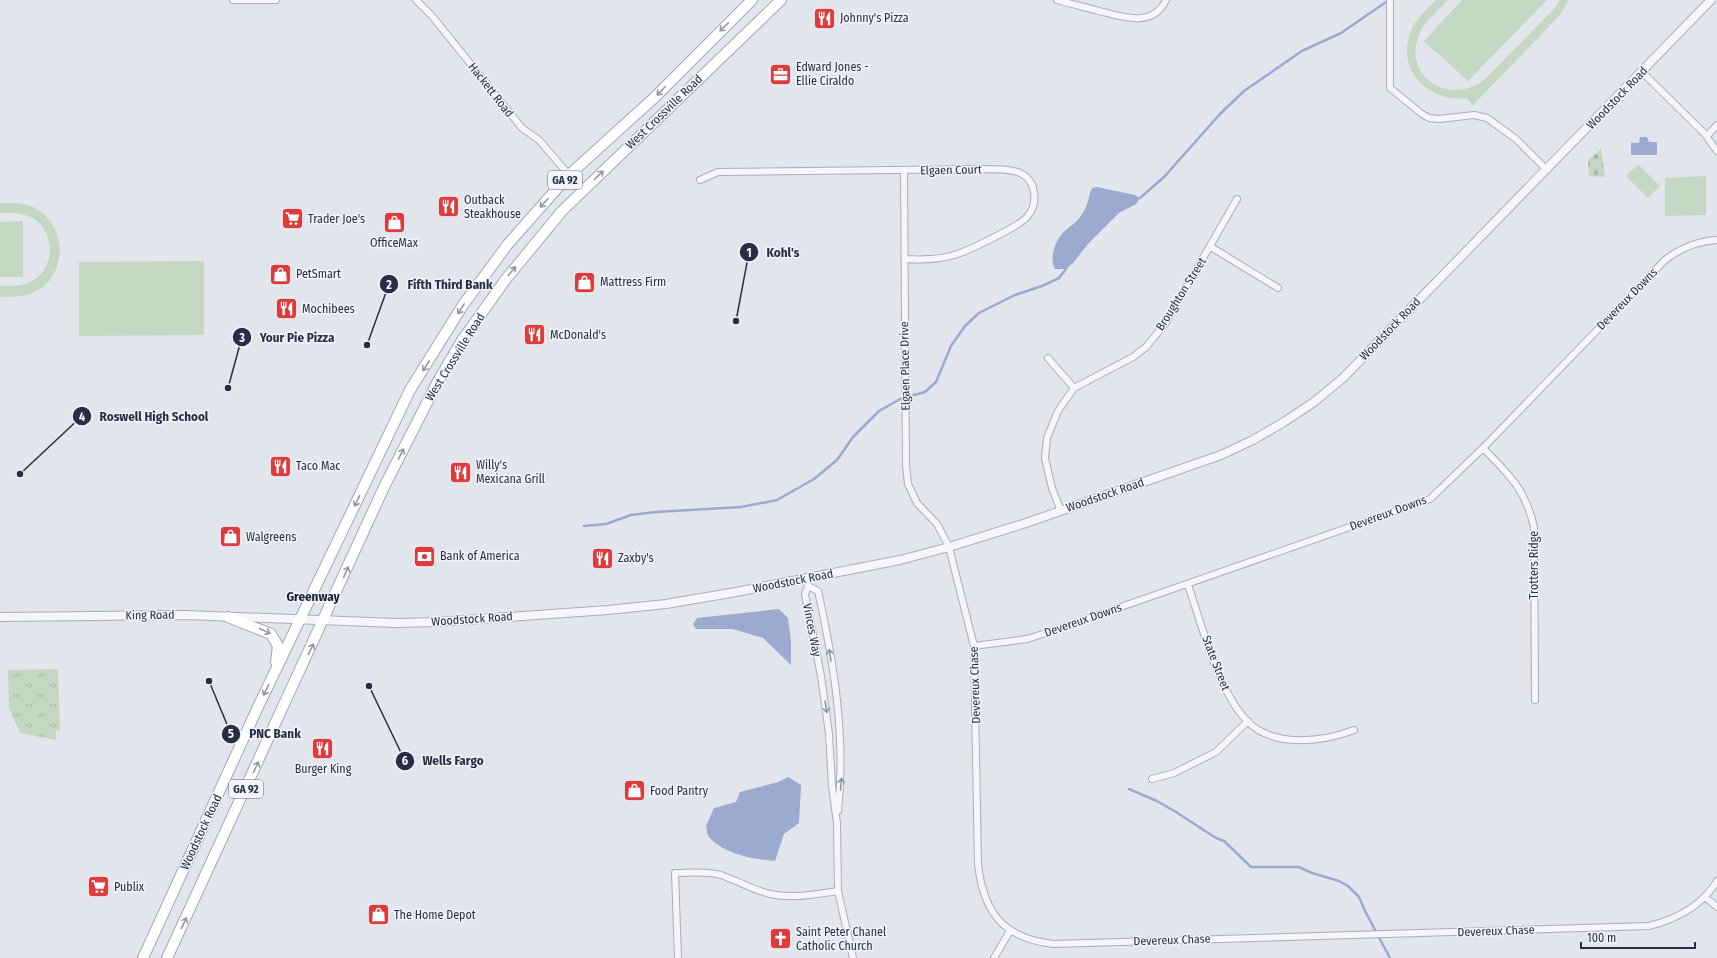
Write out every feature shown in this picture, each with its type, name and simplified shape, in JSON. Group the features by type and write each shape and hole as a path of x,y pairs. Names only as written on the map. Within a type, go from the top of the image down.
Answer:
{"main road":[{"name":"West Crossville Road","path":"300,619 410,390 463,305 508,244 570,175 654,98 752,0"},
{"name":"West Crossville Road","path":"324,620 385,485 437,383 461,342 506,279 562,211 778,1"},
{"path":"228,616 271,634 278,646 275,672"},
{"name":"Woodstock Road","path":"143,958 300,619"},
{"name":"Woodstock Road","path":"167,958 324,620"}],"street":[{"path":"233,0 276,0"},
{"name":"Hackett Road","path":"416,0 432,16 522,128 539,140 570,175"},
{"path":"1056,0 1114,15 1138,19 1156,12 1166,0"},
{"path":"1390,0 1390,88 1429,118 1439,119 1474,115 1487,118 1516,138 1547,170"},
{"name":"Woodstock Road","path":"300,619 396,623 437,622 608,610 671,603 807,583 949,548 1061,511 1221,455 1278,426 1314,402 1343,378 1711,0"},
{"path":"1642,72 1707,136 1717,151"},
{"path":"1707,136 1717,126"},
{"name":"Elgaen Court","path":"700,180 718,172 1009,170 1022,174 1031,184 1035,194 1034,204 1027,217 1011,228 954,255 936,258 905,259"},
{"name":"Elgaen Place Drive","path":"904,171 906,464 908,484 917,503 937,524 949,548"},
{"name":"Broughton Street","path":"1061,511 1052,488 1045,458 1047,438 1058,411 1074,388 1133,357 1146,347 1165,324 1211,247 1237,199"},
{"name":"Devereux Downs","path":"974,646 1027,639 1430,499 1483,448 1665,260 1679,250 1696,243 1717,240"},
{"path":"1211,247 1278,288"},
{"path":"1048,358 1074,388"},
{"name":"Trotters Ridge","path":"1483,448 1516,483 1530,507 1534,527 1535,700"},
{"name":"Devereux Chase","path":"949,548 974,646 978,865 981,888 987,902 998,919 1010,931 1054,944 1649,926 1680,916 1705,897 1717,881"},
{"name":"Vinces Way","path":"837,823 842,780 838,712 831,659 818,591 807,583 805,594 821,676 828,727 837,823 838,891 853,958"},
{"name":"State Street","path":"1188,584 1222,681 1230,698 1248,722 1273,736 1293,740 1319,740 1338,736 1354,730"},
{"name":"King Road","path":"0,618 186,615 300,619"},
{"path":"1152,779 1174,773 1211,755 1248,722"},
{"path":"678,958 675,873 707,872 720,875 770,894 786,896 809,896 838,891"},
{"path":"1705,897 1717,907"},
{"path":"994,958 1010,931"}],"green space":[{"path":"1436,0 1448,0 1421,30 1416,50 1417,64 1423,75 1433,83 1445,88 1458,90 1472,87 1485,79 1554,9 1560,0 1569,0 1560,15 1473,105 1467,98 1453,98 1440,95 1428,89 1419,81 1412,71 1408,59 1407,45 1411,31 1425,10"},
{"path":"1462,0 1547,0 1468,81 1424,41"},
{"path":"1601,149 1605,177 1589,176 1588,160"},
{"path":"1638,164 1660,186 1648,198 1626,176"},
{"path":"1706,176 1706,215 1665,216 1665,178"},
{"path":"0,203 13,203 33,207 45,215 53,226 58,238 60,252 58,265 52,277 43,287 30,294 0,297 0,286 21,285 38,277 44,269 48,259 50,249 48,239 44,229 38,222 28,216 18,213 0,213"},
{"path":"23,221 23,277 0,277 0,222"},
{"path":"204,261 204,335 79,336 79,262"},
{"path":"58,669 60,731 56,731 56,740 20,733 9,708 8,670"}],"water":[{"path":"1640,137 1647,137 1649,142 1657,142 1657,155 1631,155 1631,143 1639,143"},
{"path":"1097,187 1135,195 1140,198 1136,204 1119,213 1088,244 1073,263 1066,269 1055,269 1053,265 1053,256 1057,241 1062,234 1080,217 1086,208 1092,188"},
{"path":"779,609 788,618 791,642 791,665 763,638 733,629 696,629 693,624 697,618"},
{"path":"788,777 801,785 799,823 784,834 775,861 740,855 716,844 709,837 706,826 714,808 736,802 740,792 778,782"}],"waterway":[{"path":"1140,198 1164,177 1220,114 1244,91 1302,51 1341,33 1389,0"},
{"path":"584,526 606,524 631,515 741,507 777,500 814,479 837,460 853,437 879,411 900,399 925,392 936,382 951,346 965,326 979,313 1015,295 1042,286 1059,278 1066,269"},
{"path":"1129,789 1157,801 1216,838 1224,841 1251,867 1299,867 1312,873 1339,881 1348,886 1359,897 1390,958"}],"place":[{"name":"Johnny's Pizza","path":"825,18"},
{"name":"Edward Jones - Ellie Ciraldo","path":"780,74"},
{"name":"Outback Steakhouse","path":"448,207"},
{"name":"Trader Joe's","path":"292,219"},
{"name":"OfficeMax","path":"394,222"},
{"name":"PetSmart","path":"281,274"},
{"name":"Mattress Firm","path":"585,282"},
{"name":"Mochibees","path":"286,309"},
{"name":"Kohl's","path":"736,321"},
{"name":"McDonald's","path":"534,335"},
{"name":"Fifth Third Bank","path":"367,345"},
{"name":"Your Pie Pizza","path":"228,388"},
{"name":"Taco Mac","path":"280,466"},
{"name":"Willy's Mexicana Grill","path":"461,472"},
{"name":"Roswell High School","path":"20,474"},
{"name":"Walgreens","path":"230,537"},
{"name":"Bank of America","path":"424,556"},
{"name":"Zaxby's","path":"603,558"},
{"name":"PNC Bank","path":"209,681"},
{"name":"Wells Fargo","path":"369,686"},
{"name":"Burger King","path":"323,748"},
{"name":"Food Pantry","path":"634,791"},
{"name":"Publix","path":"99,887"},
{"name":"The Home Depot","path":"379,915"},
{"name":"Saint Peter Chanel Catholic Church","path":"780,939"}],"district":[{"name":"Greenway","path":"313,596"}]}
